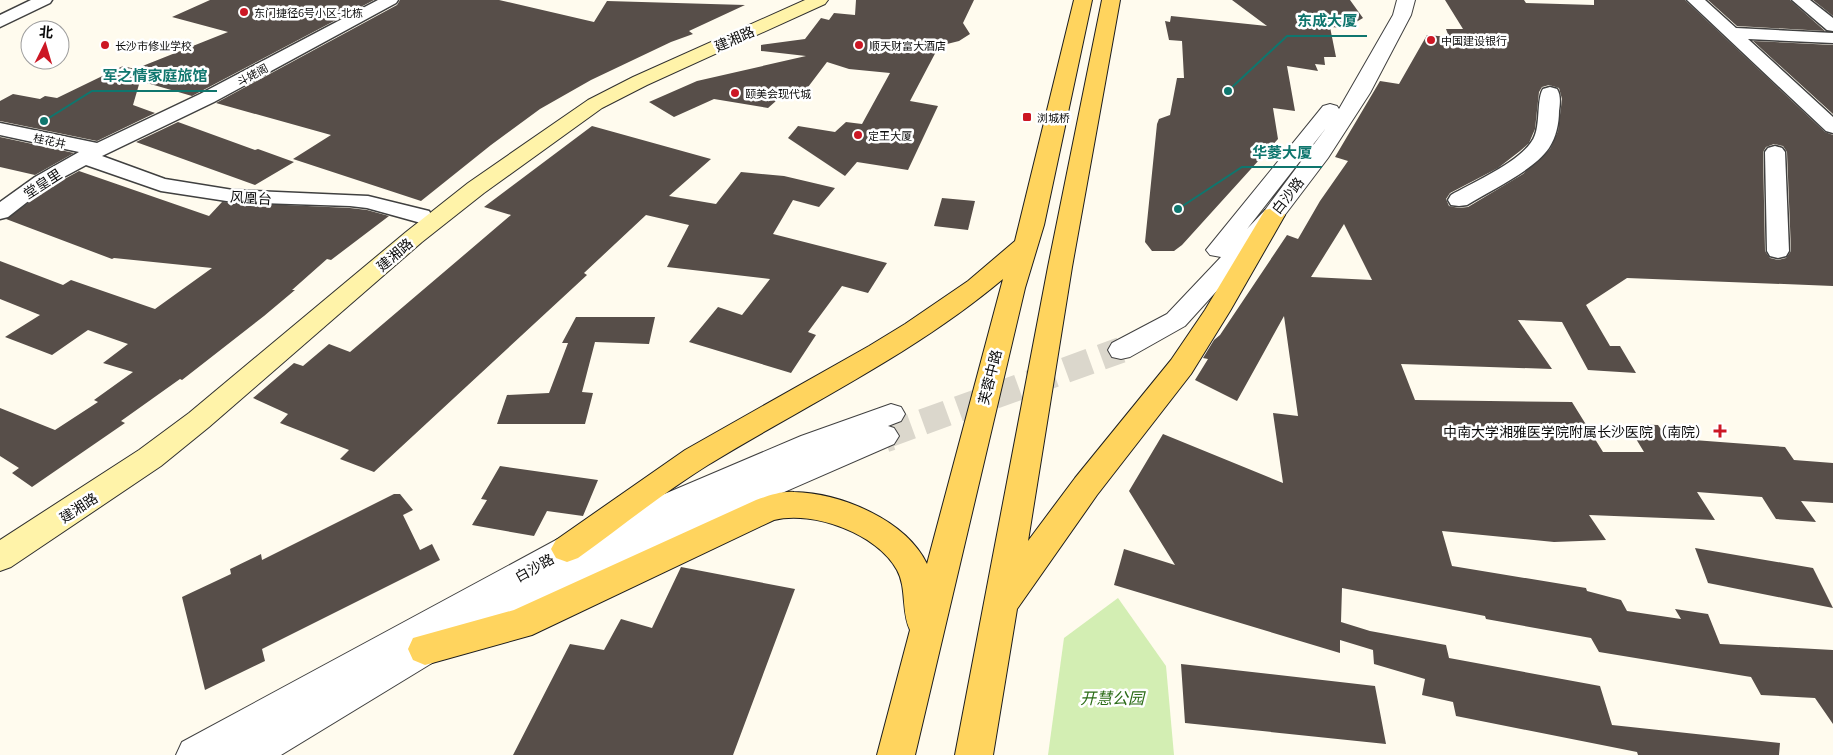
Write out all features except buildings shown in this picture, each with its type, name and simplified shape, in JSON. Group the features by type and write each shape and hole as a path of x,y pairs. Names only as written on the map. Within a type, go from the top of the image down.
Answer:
{"main road":[{"name":"建湘路","path":"0,538 91,480 154,436 421,216 514,147 583,100 630,76 801,0"},
{"name":"建湘路","path":"0,557 150,458 199,420 414,237 476,188 587,109 640,81 819,0"},
{"name":"芙蓉中路","path":"896,755 1012,288 1027,241 1083,0"},
{"path":"974,755 1060,267 1111,0"},
{"path":"1000,607 1055,527 1098,470 1152,407 1182,366 1226,296 1273,215"},
{"path":"567,549 696,458 878,353 914,330 976,288 1006,263 1027,241"},
{"path":"425,649 520,624 767,509 793,504 826,509 850,518 873,528 895,544 910,562 916,581 922,604 924,642"}],"street":[{"path":"0,22 44,0"},
{"name":"斗姥阁","path":"92,153 207,98 390,0"},
{"name":"白沙路","path":"1395,0 1393,13 1355,68 1346,89 1196,280 1161,313 1119,343 1176,320 1273,215 1320,153 1360,93 1402,15 1406,0"},
{"path":"1695,0 1829,120"},
{"path":"1800,0 1833,26"},
{"path":"1731,33 1833,38"},
{"path":"1459,200 1521,162 1540,147 1551,118 1550,93"},
{"name":"桂花井","path":"0,129 92,153"},
{"path":"1775,152 1778,251"},
{"name":"堂皇里","path":"0,212 42,181 92,153"},
{"name":"风凰台","path":"92,153 160,185 233,196 368,202 421,216"},
{"name":"白沙路","path":"195,755 567,549 810,444 887,425 618,551 425,649 246,755"}],"green space":[{"name":"开慧公园","path":"1118,598 1166,666 1174,755 1048,755 1064,638"}],"tunnel":[{"path":"887,435 1121,350"}],"place":[{"name":"东门捷径6号小区-北栋","path":"244,12"},
{"name":"中国建设银行","path":"1431,40"},
{"name":"长沙市修业学校","path":"105,45"},
{"name":"顺天财富大酒店","path":"859,45"},
{"name":"东成大厦","path":"1228,91"},
{"name":"颐美会现代城","path":"735,93"},
{"name":"浏城桥","path":"1027,117"},
{"name":"军之情家庭旅馆","path":"44,121"},
{"name":"定王大厦","path":"858,135"},
{"name":"华菱大厦","path":"1178,209"},
{"name":"中南大学湘雅医学院附属长沙医院（南院）","path":"1720,431"}]}
